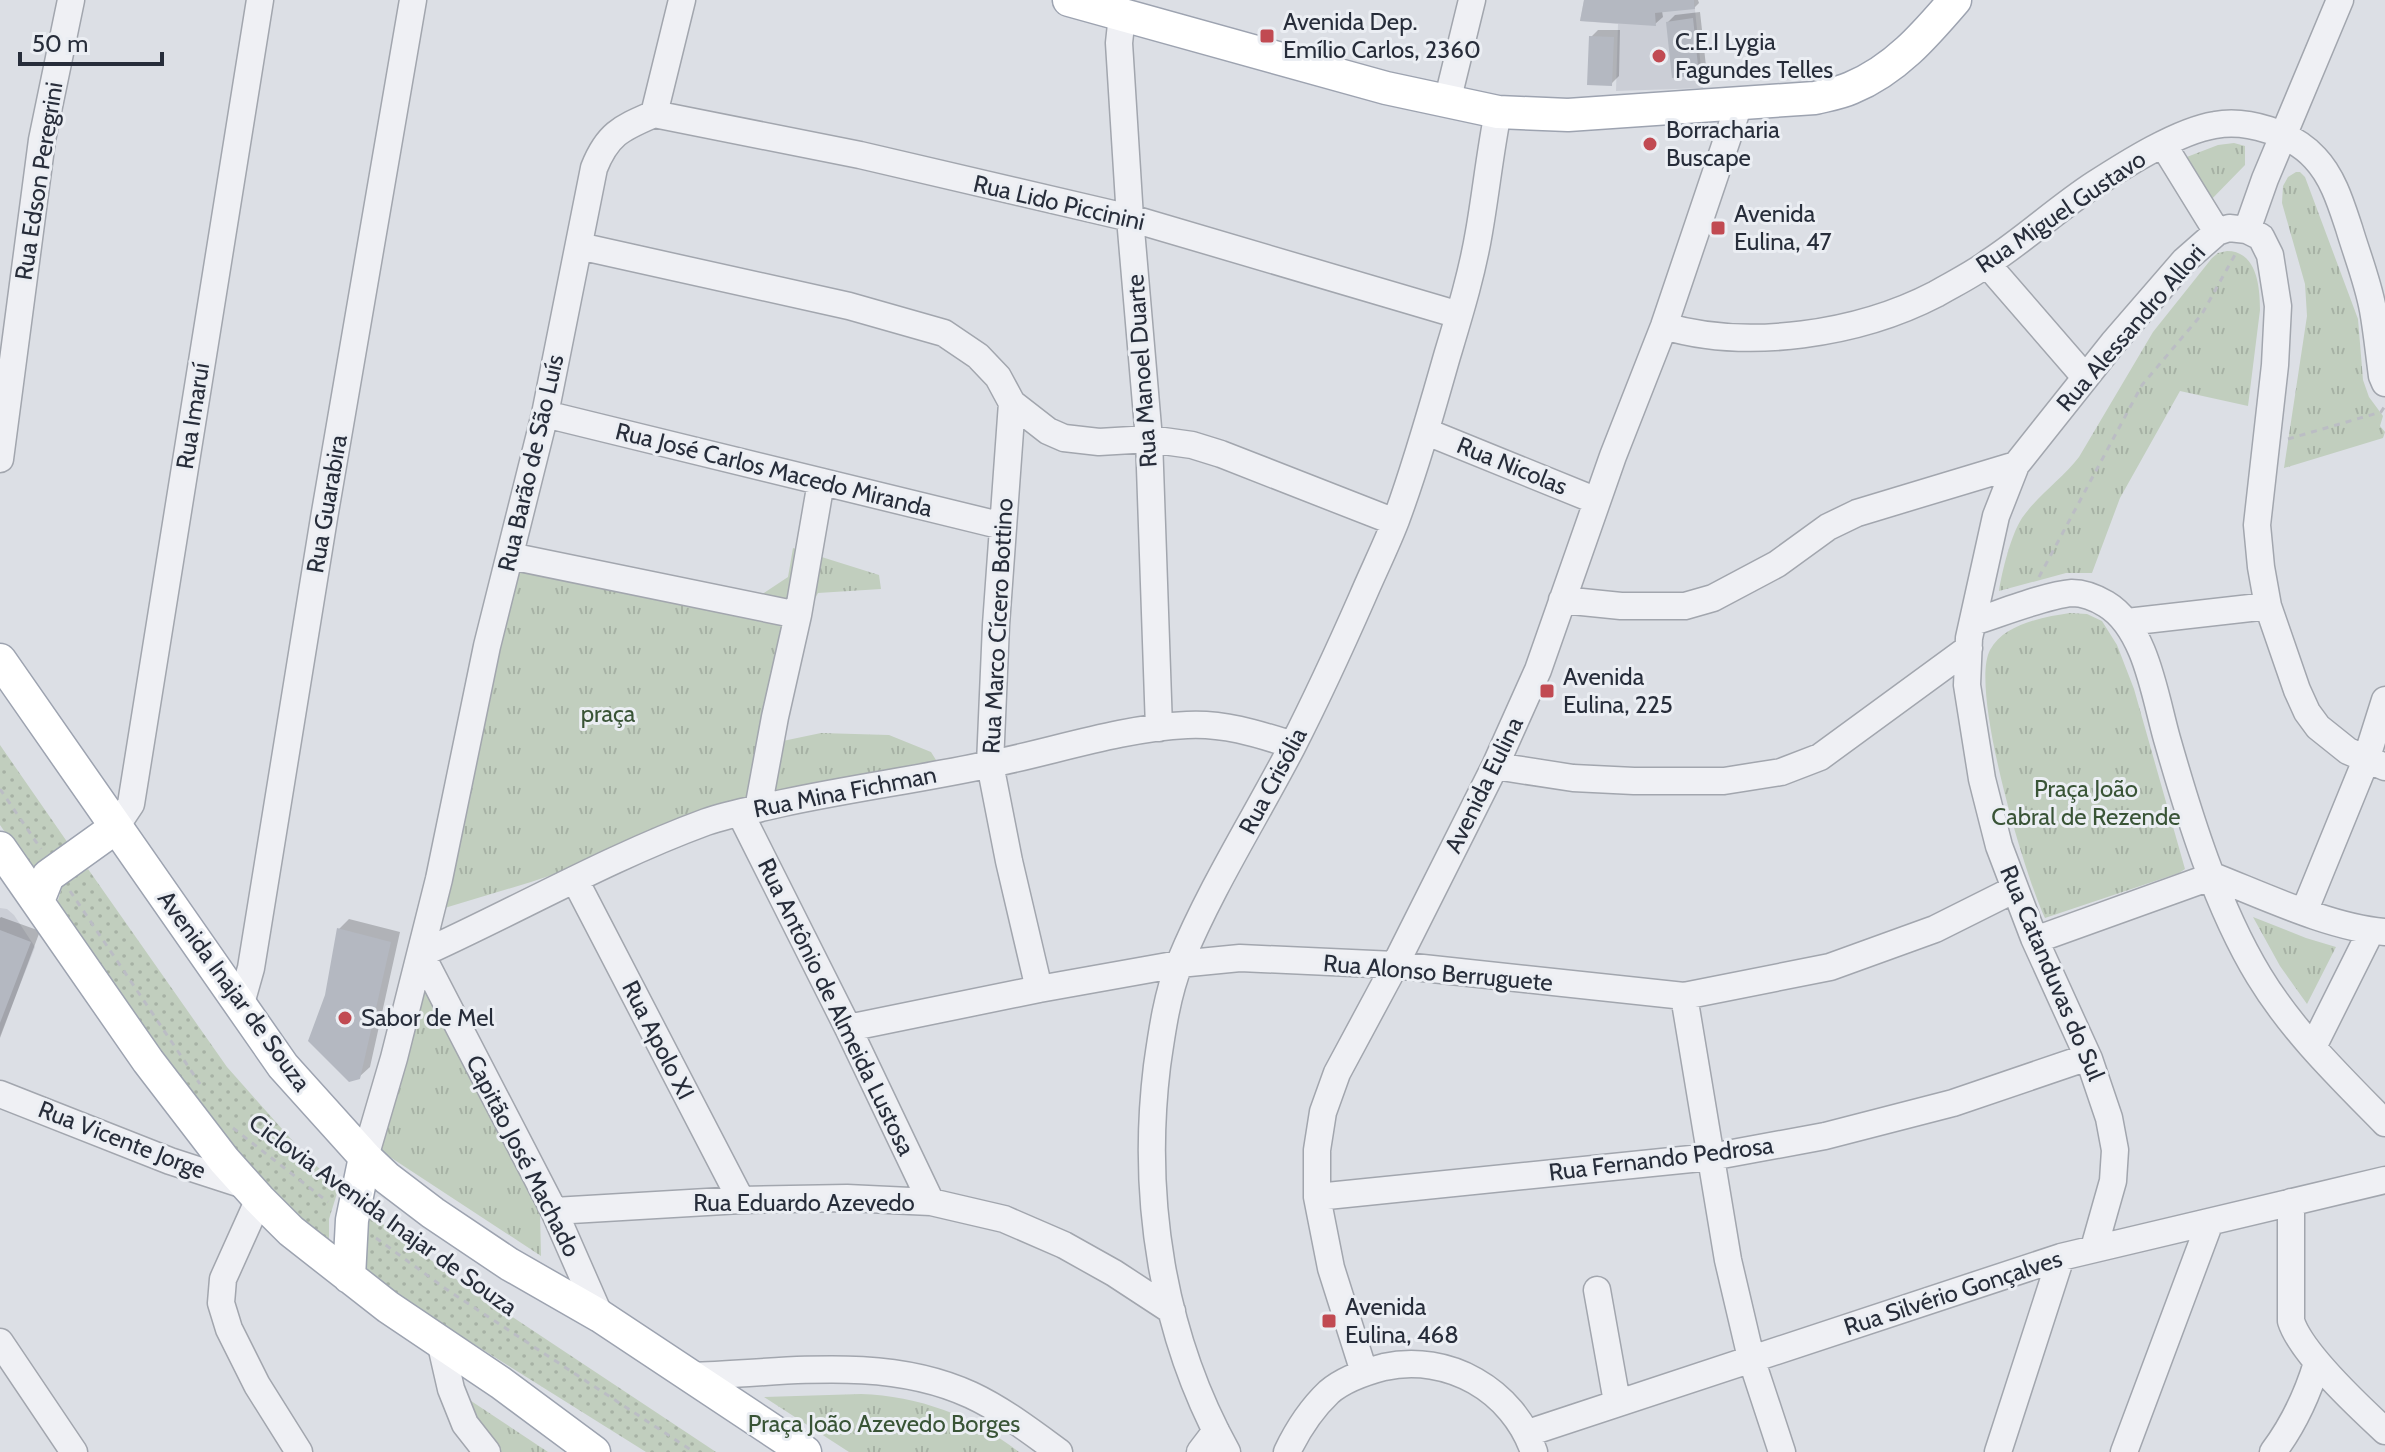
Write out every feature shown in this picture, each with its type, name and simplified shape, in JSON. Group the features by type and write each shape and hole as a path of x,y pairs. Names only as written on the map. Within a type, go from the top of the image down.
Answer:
{"main road":[{"path":"1069,0 1386,88 1498,112 1568,115 1815,98 1849,89 1897,61 1917,44 1955,0"},
{"name":"Avenida Inajar de Souza","path":"0,660 283,1066 365,1157 433,1213 509,1264 600,1316 805,1452"},
{"path":"20,889 48,876 115,828"},
{"path":"1,851 20,889 148,1061 252,1192 291,1231 388,1307 501,1383 594,1452"},
{"path":"349,1277 352,1220 365,1157"}],"street":[{"name":"Rua Edson Peregrini","path":"0,459 42,140 71,0"},
{"name":"Rua Imaruí","path":"115,828 131,804 260,0"},
{"name":"Rua Guarabira","path":"240,1007 251,968 413,0"},
{"path":"654,114 682,0"},
{"path":"1447,102 1472,0"},
{"path":"2340,0 2244,237 2261,237 2270,255 2278,306 2275,365 2257,525 2268,606 2307,712 2331,739 2375,764"},
{"name":"Rua Manoel Duarte","path":"1122,15 1119,43 1130,218 1149,439 1159,728"},
{"name":"Avenida Eulina","path":"1364,1372 1331,1268 1317,1197 1317,1150 1323,1112 1337,1073 1495,766 1538,670 1597,501 1664,326 1739,104"},
{"name":"Rua Crisólia","path":"1215,1445 1172,1311 1158,1253 1151,1184 1152,1105 1163,1023 1179,964 1221,876 1293,745 1395,522 1427,432 1459,315 1479,233 1498,112"},
{"name":"Rua Lido Piccinini","path":"654,114 860,155 1130,218 1459,315"},
{"name":"Rua Barão de São Luís","path":"365,1157 421,954 487,646 545,414 594,168 603,147 622,128 654,114"},
{"name":"Rua Miguel Gustavo","path":"1664,326 1708,336 1751,338 1836,329 1886,314 1933,295 1987,264 2094,185 2139,157 2212,126 2239,123 2262,127 2300,146 2316,159 2339,197 2373,308 2385,383"},
{"path":"2164,146 2217,232"},
{"name":"Rua Alessandro Allori","path":"2016,465 2085,377 2184,261 2217,232 2229,228 2244,237"},
{"path":"579,246 849,306 933,329 961,342 978,356 998,377 1012,403 1048,431 1064,438 1099,442 1149,439 1192,445 1395,522"},
{"path":"1987,264 2085,377"},
{"name":"Rua Marco Cícero Bottino","path":"1012,403 1005,469 990,764 1039,989"},
{"name":"Rua José Carlos Macedo Miranda","path":"545,414 1003,526"},
{"name":"Rua Nicolas","path":"1427,432 1597,501"},
{"path":"1562,600 1621,606 1685,606 1713,598 1777,564 1828,527 1857,513 2016,465"},
{"name":"Rua Catanduvas do Sul","path":"2016,465 1996,516 1971,635 1967,685 1982,779 1999,846 2035,940 2088,1057 2109,1118 2115,1150 2113,1181 2094,1248"},
{"path":"749,811 798,615 821,482"},
{"path":"510,556 798,615"},
{"path":"1495,766 1573,778 1634,781 1724,781 1781,772 1820,757 1971,635 2072,593 2091,596 2108,605 2127,622 2135,635 2179,782 2213,876 2232,927 2259,977 2293,1024 2385,1123"},
{"path":"2127,622 2268,606"},
{"path":"2304,912 2375,764 2385,700"},
{"name":"Rua Mina Fichman","path":"421,954 642,847 711,820 830,793 990,764 1159,728 1214,725 1247,730 1293,745"},
{"name":"Rua Antônio de Almeida Lustosa","path":"749,811 931,1202"},
{"path":"2035,940 2213,876 2304,912 2378,932 2313,1047"},
{"name":"Rua Apolo XI","path":"575,880 741,1200"},
{"name":"Rua Alonso Berruguete","path":"848,1028 1179,964 1240,958 1395,965 1684,996 1830,967 1935,929 2015,889"},
{"name":"Capitão José Machado","path":"421,954 554,1211 600,1316"},
{"path":"1684,996 1728,1260 1751,1358 1782,1452"},
{"name":"Rua Fernando Pedrosa","path":"1317,1197 1711,1157 1825,1136 1953,1103 2088,1057"},
{"name":"Rua Vicente Jorge","path":"0,1094 252,1192"},
{"name":"Rua Silvério Gonçalves","path":"1531,1442 1617,1402 2061,1257 2385,1180"},
{"path":"252,1192 223,1279 221,1303 229,1329 257,1385 299,1452"},
{"name":"Rua Eduardo Azevedo","path":"554,1211 741,1200 847,1198 931,1202 1004,1219 1064,1245 1172,1311"},
{"path":"2291,1202 2291,1321 2295,1332 2379,1438"},
{"path":"2124,1452 2210,1222"},
{"path":"1998,1452 2061,1257"},
{"path":"1597,1290 1617,1402"},
{"path":"440,1341 451,1389 465,1424 487,1452"},
{"path":"0,1342 74,1452"},
{"path":"2273,1452 2291,1428 2317,1363"},
{"path":"1287,1452 1304,1418 1331,1391 1364,1372 1401,1364 1439,1366 1475,1379 1505,1402 1531,1442"},
{"path":"692,1376 825,1370 897,1374 935,1382 969,1394 1005,1413 1059,1452"}],"path":[{"path":"2039,578 2142,385 2202,314 2244,237"},
{"path":"2265,446 2381,412 2385,406"},
{"path":"0,789 200,1084"},
{"name":"Ciclovia Avenida Inajar de Souza","path":"225,1122 446,1289 694,1452"}],"shaded area":[{"name":"C.E.I Lygia Fagundes Telles","path":"1584,0 1694,0 1703,88 1616,91 1618,24 1580,21"},
{"path":"0,908 14,915 35,947 0,1036"}],"green space":[{"path":"2234,143 2245,146 2245,165 2206,205 2179,160 2218,145"},
{"path":"2296,172 2305,177 2358,319 2363,380 2369,397 2383,416 2380,426 2385,432 2383,438 2284,468 2307,316 2305,284 2282,203 2283,186 2288,177"},
{"path":"2227,251 2245,257 2251,264 2259,291 2260,310 2248,406 2180,391 2120,498 2092,573 2066,573 1999,591 2008,553 2022,518 2079,457 2153,332 2212,258"},
{"name":"praça","path":"793,548 879,575 881,589 818,593 800,627 778,742 821,733 889,735 931,752 941,768 764,804 438,910 501,565 761,595 788,577"},
{"name":"Praça João Cabral de Rezende","path":"2070,613 2087,614 2102,621 2117,645 2134,689 2185,869 2045,918 2025,864 2002,783 1987,702 1986,671 1990,650 2005,634 2037,620"},
{"path":"0,745 70,846 35,875 0,825"},
{"path":"88,869 227,1067 307,1157 339,1187 329,1219 329,1243 252,1172 54,913 63,884"},
{"path":"2253,917 2336,947 2307,1004 2280,966"},
{"path":"415,952 540,1212 541,1256 361,1138"},
{"path":"359,1206 460,1282 716,1452 646,1452 381,1286 358,1267"},
{"path":"459,1393 548,1452 484,1452"},
{"name":"Praça João Azevedo Borges","path":"861,1394 904,1399 944,1410 983,1428 1019,1452 849,1452 764,1397"}],"building":[{"path":"1584,0 1694,0 1695,9 1655,13 1656,26 1580,21"},
{"path":"1693,18 1699,75 1672,78 1666,22"},
{"path":"1589,36 1614,37 1612,86 1587,85"},
{"name":"Sabor de Mel","path":"337,928 391,942 360,1079 349,1082 308,1041 325,995"},
{"path":"0,930 31,942 0,1023"}],"place":[{"name":"Avenida Dep. Emílio Carlos, 2360","path":"1267,36"},
{"name":"C.E.I Lygia Fagundes Telles","path":"1659,56"},
{"name":"Borracharia Buscape","path":"1650,144"},
{"name":"Avenida Eulina, 47","path":"1718,228"},
{"name":"Avenida Eulina, 225","path":"1547,691"},
{"name":"Sabor de Mel","path":"345,1018"},
{"name":"Avenida Eulina, 468","path":"1329,1321"}]}
